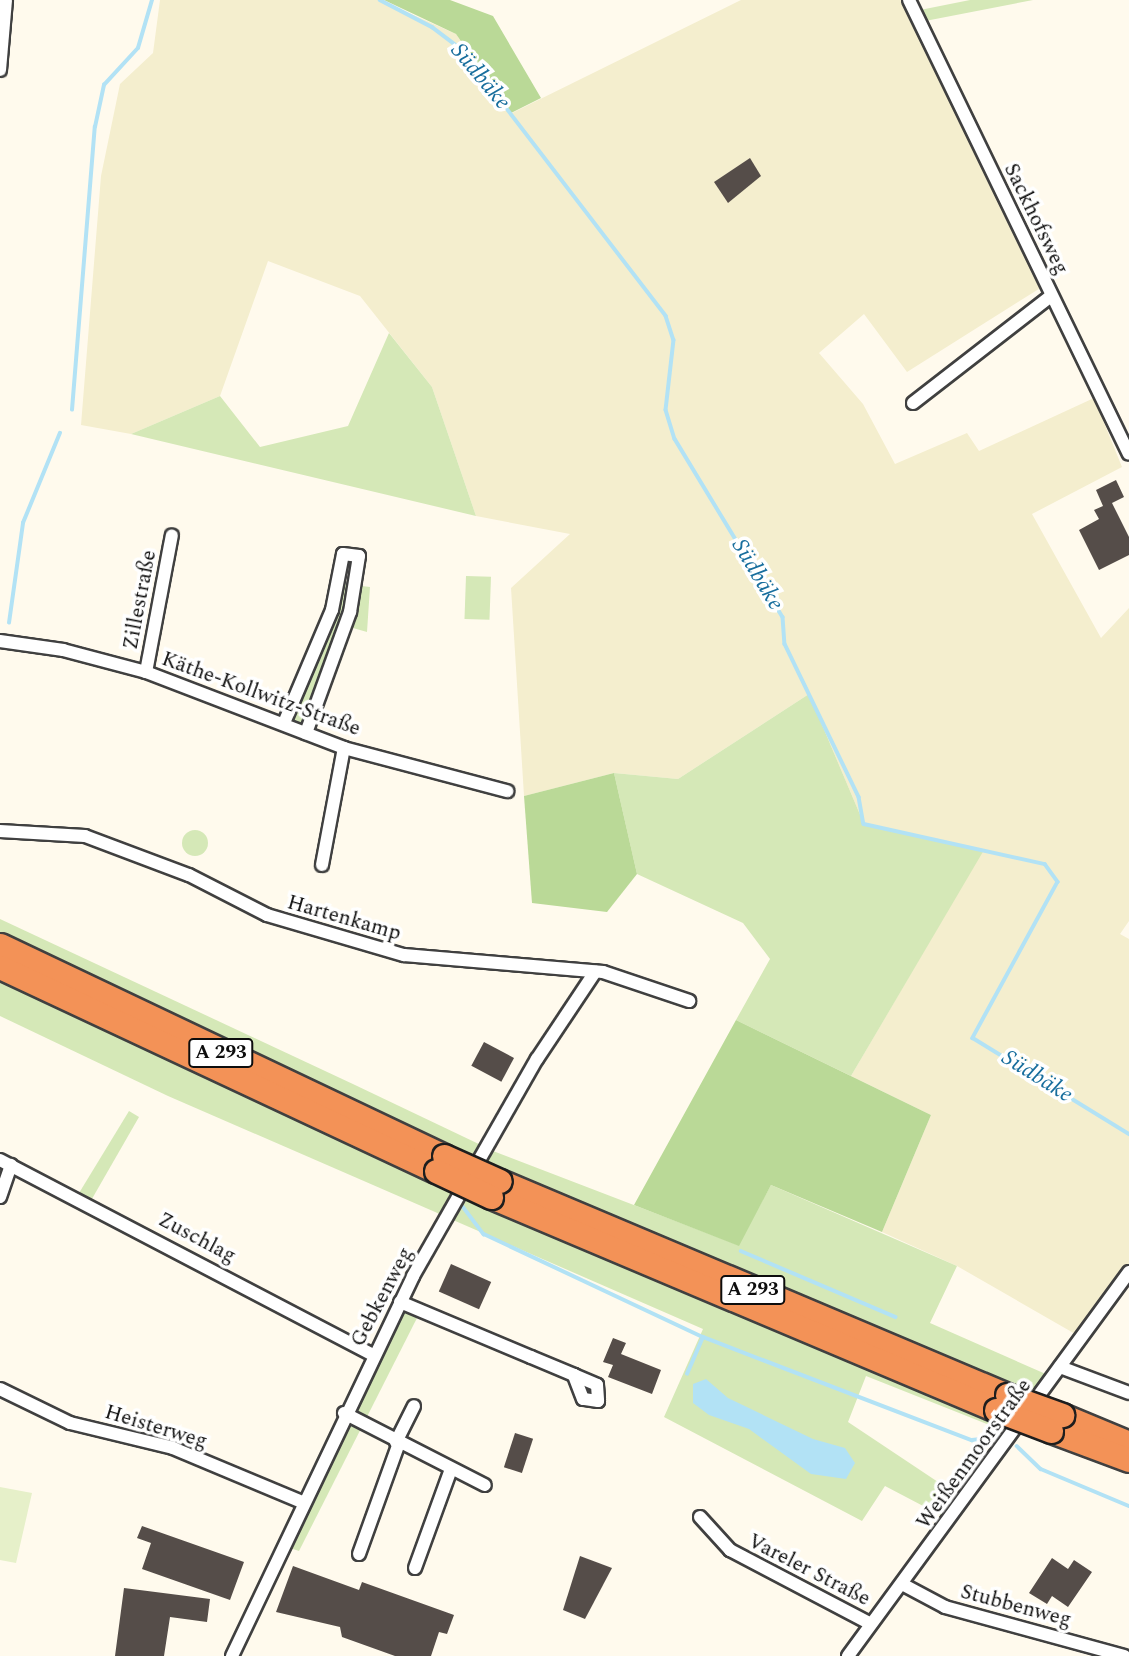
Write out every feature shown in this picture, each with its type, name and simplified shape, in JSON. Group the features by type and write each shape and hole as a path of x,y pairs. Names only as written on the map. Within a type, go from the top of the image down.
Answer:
{"highway":[{"name":"A 293","path":"0,945 440,1164"},
{"name":"A 293","path":"0,967 496,1189 1002,1403 1056,1423 1129,1443"},
{"name":"A 293","path":"1056,1423 1129,1460"}],"street":[{"path":"0,71 6,0"},
{"name":"Sackhofsweg","path":"909,0 1129,454"},
{"path":"913,404 1051,296"},
{"name":"Zillestraße","path":"146,672 172,535"},
{"path":"284,723 332,610 343,554 359,556 351,612 306,733"},
{"name":"Käthe-Kollwitz-Straße","path":"0,641 63,650 146,672 344,748 508,791"},
{"path":"322,866 344,748"},
{"name":"Hartenkamp","path":"0,831 85,836 188,875 267,915 404,955 523,961 595,972 689,1001"},
{"name":"Gebkenweg","path":"232,1656 344,1413 400,1302 537,1059 595,972"},
{"path":"0,1197 6,1163"},
{"name":"Zuschlag","path":"6,1163 373,1355"},
{"name":"Weißenmoorstraße","path":"848,1656 1129,1272"},
{"path":"400,1302 574,1375"},
{"path":"1060,1367 1129,1393"},
{"name":"Heisterweg","path":"0,1389 70,1423 173,1448 302,1502"},
{"path":"359,1554 398,1442 414,1406"},
{"path":"344,1413 485,1485"},
{"path":"415,1568 451,1469"},
{"name":"Vareler Straße","path":"700,1517 730,1550 872,1624"},
{"name":"Stubbenweg","path":"902,1584 945,1607 1124,1656"}],"shaded area":[{"path":"160,0 380,0 456,34 512,113 741,0 910,0 1042,287 907,372 864,314 819,353 863,404 895,464 967,433 979,451 1094,398 1122,467 1032,514 1101,638 1129,608 1129,921 1120,934 1129,939 1129,1266 1077,1335 957,1266 882,1232 931,1115 851,1076 983,850 864,824 809,694 678,779 614,773 524,796 511,588 570,534 476,516 432,387 360,296 268,261 220,396 131,434 81,425 101,176 120,84 153,53"}],"green space":[{"path":"384,0 450,0 493,16 541,98 511,113 456,34"},
{"path":"970,0 1033,0 920,22 915,11"},
{"path":"389,333 432,387 476,516 131,434 220,396 260,447 348,426"},
{"path":"466,576 491,577 489,620 464,619"},
{"path":"337,583 370,587 367,632 346,626 306,733 284,723"},
{"path":"809,694 864,824 984,850 851,1076 736,1020 770,959 743,923 637,874 614,773 678,779"},
{"path":"614,773 637,874 607,912 532,903 524,796"},
{"path":"195,830 204,834 208,843 204,852 195,856 186,852 182,843 186,834"},
{"path":"0,919 483,1146 442,1215 168,1096 0,1016"},
{"path":"736,1020 931,1115 882,1232 771,1185 739,1246 634,1205"},
{"path":"129,1111 139,1117 89,1204 76,1198"},
{"path":"493,1151 738,1245 771,1185 957,1266 930,1323 1048,1375 1007,1432 866,1376 848,1422 962,1498 946,1518 885,1486 862,1521 664,1417 703,1329 453,1220"},
{"path":"401,1310 417,1318 299,1551 287,1547"},
{"path":"0,1487 32,1493 16,1563 0,1560"}],"water":[{"path":"706,1379 728,1398 813,1439 845,1448 855,1463 846,1479 811,1474 749,1429 709,1415 693,1403 693,1384"}],"building":[{"path":"750,158 761,176 728,203 714,182"},
{"path":"1116,480 1124,497 1112,503 1129,537 1129,555 1099,570 1079,530 1099,519 1094,510 1103,506 1096,490"},
{"path":"484,1042 514,1058 501,1082 471,1066"},
{"path":"451,1264 491,1282 479,1309 439,1291"},
{"path":"613,1338 626,1343 621,1354 661,1370 652,1394 608,1377 613,1365 603,1362"},
{"path":"515,1433 533,1439 522,1473 504,1467"},
{"path":"142,1526 244,1562 230,1600 142,1569 151,1543 137,1538"},
{"path":"580,1556 612,1568 585,1619 563,1610"},
{"path":"1052,1558 1068,1569 1074,1560 1092,1572 1068,1607 1052,1596 1047,1604 1029,1593"},
{"path":"293,1566 359,1590 362,1582 454,1615 447,1634 439,1632 431,1656 395,1656 342,1637 340,1627 276,1612"},
{"path":"124,1588 210,1599 207,1622 170,1617 164,1656 115,1656"}],"waterway":[{"path":"72,410 95,127 104,85 138,48 152,0"},
{"name":"Südbäke","path":"380,0 432,27 462,50 666,316 674,340 666,410 675,439 783,617 785,644 859,797 864,824 1045,864 1058,882 973,1038 1129,1134"},
{"path":"9,623 23,523 60,433"},
{"path":"461,1204 484,1234 703,1337 972,1440 999,1437"},
{"path":"741,1251 896,1317"},
{"path":"687,1374 703,1337"},
{"path":"1017,1446 1041,1469 1129,1506"}]}
